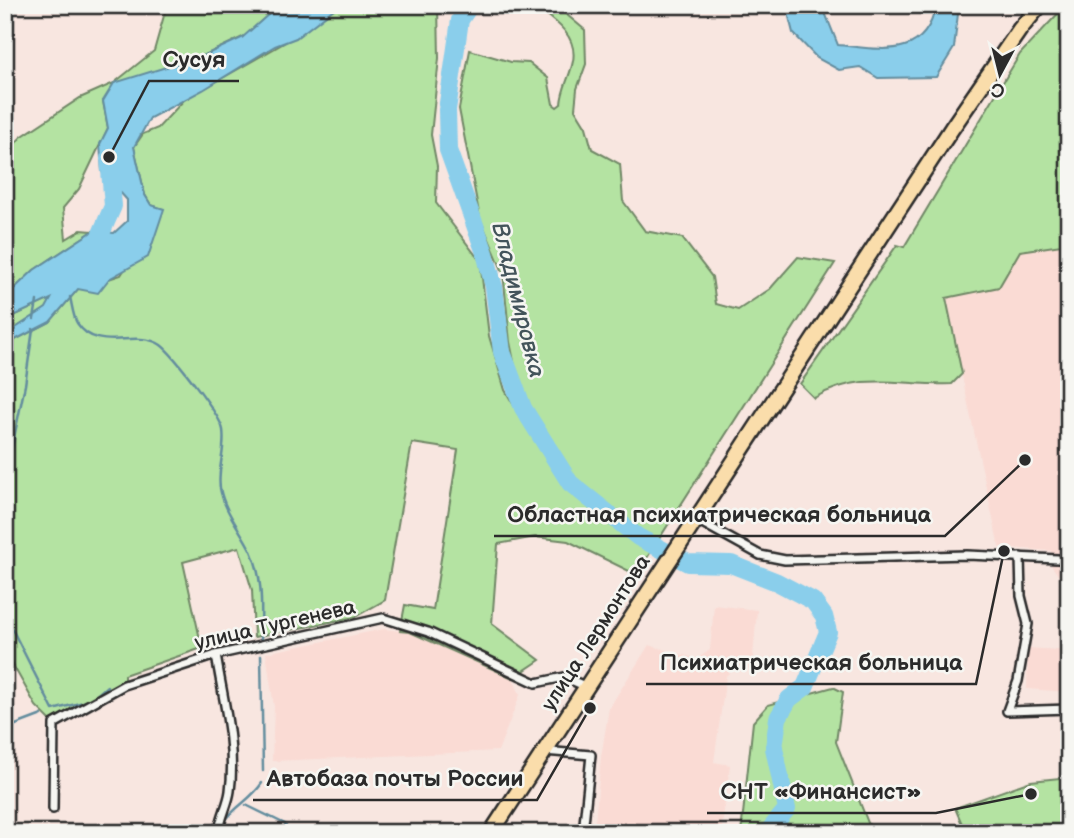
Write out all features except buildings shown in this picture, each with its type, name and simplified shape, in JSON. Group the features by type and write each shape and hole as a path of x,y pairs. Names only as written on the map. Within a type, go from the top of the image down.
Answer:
{"highway":[{"name":"улица Лермонтова","path":"491,833 959,117 1040,5"}],"street":[{"path":"694,519 760,555 785,560 855,556 1058,559"},
{"path":"1020,557 1021,596 1028,624 1018,681 1007,710 1069,709"},
{"name":"улица Тургенева","path":"53,809 51,735 54,723 124,685 216,655 383,618 428,632 536,683 564,677 587,687"},
{"path":"216,655 231,744 230,793 220,817 219,833"},
{"path":"543,751 591,755 583,833"}],"shaded area":[{"path":"1069,244 1069,692 1027,689 1028,648 1059,650 1060,578 1051,565 1051,551 999,547 945,298 999,287 1020,251"},
{"path":"714,605 757,610 752,669 736,667 726,676 714,762 730,765 721,833 594,833 601,757 609,708 649,645 697,659 710,650"},
{"path":"384,629 409,632 513,678 520,695 498,751 272,761 274,707 266,653"}],"green space":[{"path":"167,5 279,5 245,36 205,55 162,69 103,101 108,128 79,189 63,208 66,239 81,230 93,231 34,270 13,290 5,293 5,155 21,137 80,98 114,83 154,51"},
{"path":"339,5 438,5 439,58 431,135 437,166 436,203 480,261 489,336 505,390 528,430 510,342 503,272 480,218 459,109 470,50 511,62 529,63 548,78 553,104 557,107 561,104 573,61 572,43 556,22 534,5 555,5 585,30 586,64 577,89 575,109 586,127 592,149 620,164 623,201 645,231 682,238 712,277 716,304 738,310 770,289 798,257 835,263 638,572 631,572 568,541 535,537 498,544 492,624 540,660 513,678 410,632 400,631 405,605 433,610 458,450 412,443 385,600 355,617 254,637 252,590 239,547 183,562 202,648 124,675 124,685 54,724 36,706 5,651 5,345 50,322 78,289 121,275 163,209 151,205 145,195 134,147 143,134 158,128 184,100 298,35"},
{"path":"1066,5 1069,5 1069,244 1020,251 999,287 946,298 962,374 952,384 865,382 832,389 814,398 800,384 897,245 904,247 1020,54"},
{"path":"52,298 47,308 5,335 5,320"},
{"path":"833,687 843,692 836,742 872,833 741,833 753,722 768,705"},
{"path":"1069,777 1069,833 966,833 955,808 1031,781"}],"water":[{"path":"279,5 339,5 296,38 275,46 203,90 150,118 134,147 145,195 151,205 164,209 148,257 109,279 98,293 78,289 50,322 5,345 5,335 46,308 51,299 5,320 5,293 13,290 34,270 93,231 114,233 127,221 127,200 102,172 100,144 108,128 103,101 114,83 205,55 242,38"},
{"path":"786,5 822,5 838,45 885,49 899,48 922,35 930,23 936,5 959,5 954,48 936,77 878,78 860,67 839,70 817,58 793,33"}],"waterway":[{"name":"Владимировка","path":"470,5 460,20 447,110 448,150 485,253 494,287 502,352 523,408 570,483 638,537 688,563 731,564 777,582 813,601 824,616 828,632 805,687 789,699 778,718 774,748 787,809 767,833"},
{"path":"93,252 113,206 109,158"},
{"path":"70,297 77,323 95,338 151,340 161,345 214,412 224,437 220,488 225,505 251,551 258,573 261,640"},
{"path":"34,319 37,301"},
{"path":"5,481 25,385 33,329"},
{"path":"5,615 53,710 91,700 107,686"},
{"path":"261,655 263,771"},
{"path":"5,729 42,715"},
{"path":"225,821 262,783"},
{"path":"246,805 285,824 288,833"},
{"path":"213,825 213,833"}],"place":[{"name":"Сусуя","path":"109,157"},
{"name":"Областная психиатрическая больница","path":"1025,460"},
{"name":"Психиатрическая больница","path":"1004,551"},
{"name":"Автобаза почты России","path":"590,708"},
{"name":"СНТ «Финансист»","path":"1031,794"}]}
